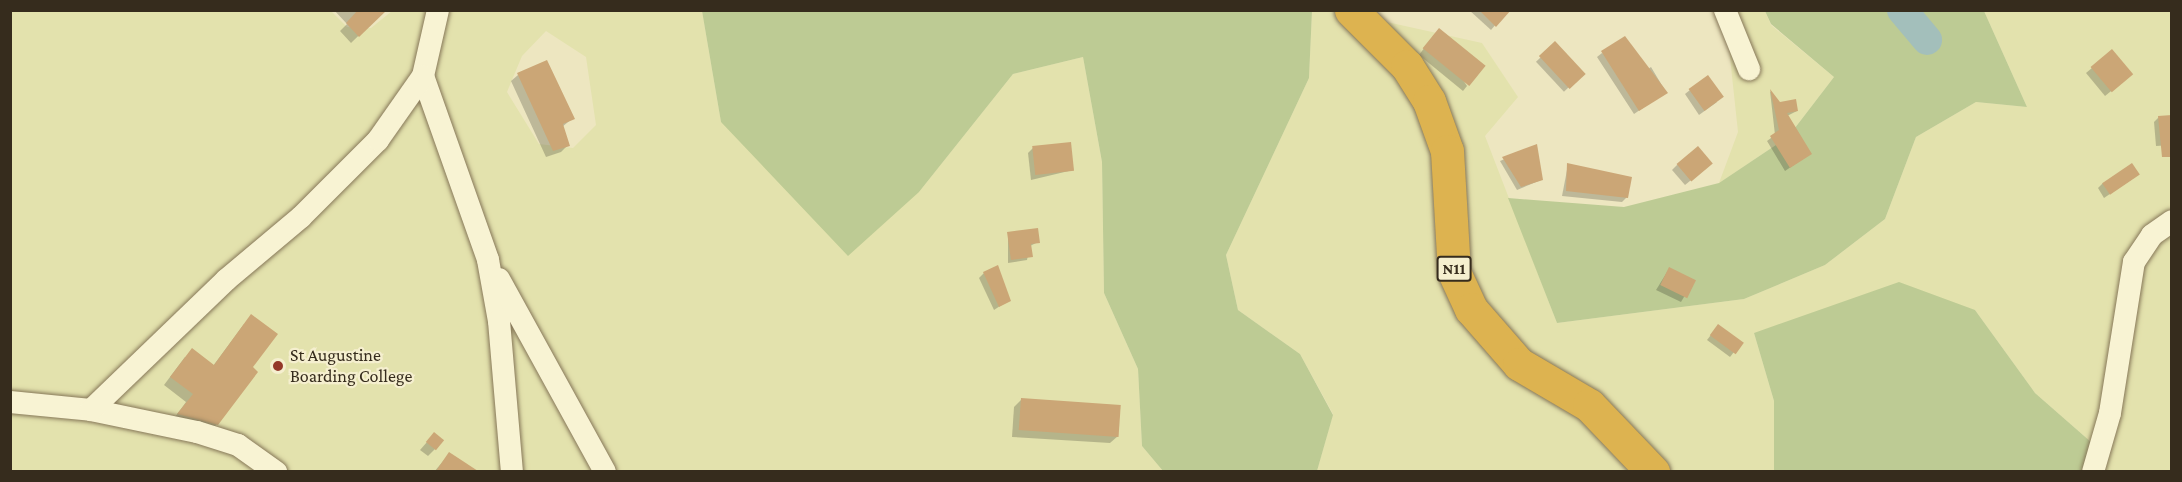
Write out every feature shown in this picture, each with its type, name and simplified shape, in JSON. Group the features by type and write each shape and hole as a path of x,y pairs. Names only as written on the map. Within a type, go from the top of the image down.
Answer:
{"highway":[{"name":"N11","path":"1351,10 1407,66 1429,101 1447,151 1454,272 1471,309 1519,364 1589,405 1653,471"}],"street":[{"path":"91,410 226,280 302,217 378,140 423,76 438,10"},
{"path":"1725,10 1749,69"},
{"path":"423,76 488,260 606,471"},
{"path":"2093,471 2110,413 2134,262 2152,235 2172,221"},
{"path":"488,260 512,471"},
{"path":"10,402 91,410 238,445 276,471"}],"green space":[{"path":"330,10 347,27 371,28 392,11 702,11 721,122 919,192 1013,74 1083,57 1102,162 1104,293 1138,369 1142,446 1163,471 11,471 10,11","holes":["546,31 586,57 596,125 573,148 539,144 507,92 522,56"]},
{"path":"702,11 1312,11 1309,78 1226,255 1238,310 1300,354 1333,415 1317,471 1163,471 1142,446 1138,369 1104,293 1102,162 1083,57 1013,74 919,192 848,256 721,122"},
{"path":"1312,11 1337,11 1482,43 1518,97 1485,136 1557,323 1744,299 1825,265 1885,219 1916,137 1976,102 2027,107 1984,11 2171,11 2171,471 2103,471 2107,456 2035,393 1975,310 1754,333 1774,401 1774,471 1317,471 1333,414 1300,354 1238,310 1226,255 1309,78"},
{"path":"1725,11 1765,11 1771,25 1834,77 1788,137 1719,183 1738,132"},
{"path":"1765,11 1984,11 2027,107 1976,102 1916,137 1885,219 1825,265 1744,299 1557,323 1508,198 1624,207 1719,183 1788,137 1834,77 1771,24"},
{"path":"1899,282 1975,310 2035,393 2107,456 2103,471 1774,471 1774,401 1754,333"}],"building":[{"path":"358,10 387,10 359,37 346,23"},
{"path":"1479,10 1511,10 1496,27"},
{"path":"1439,28 1486,66 1469,86 1423,48"},
{"path":"1625,36 1668,93 1639,111 1601,51"},
{"path":"1555,41 1586,74 1570,89 1539,56"},
{"path":"2112,49 2133,74 2112,92 2091,67"},
{"path":"547,60 575,119 563,124 570,146 553,151 517,73"},
{"path":"1708,75 1724,97 1704,111 1689,89"},
{"path":"1770,89 1780,102 1796,99 1798,111 1787,113 1812,154 1790,168 1770,136 1779,130"},
{"path":"2172,115 2172,157 2162,157 2158,116"},
{"path":"1071,142 1074,171 1035,175 1032,146"},
{"path":"1537,144 1543,180 1521,187 1502,157"},
{"path":"1698,146 1713,164 1691,182 1677,164"},
{"path":"1567,163 1632,177 1628,198 1566,191"},
{"path":"2132,163 2140,175 2110,195 2102,183"},
{"path":"1038,228 1040,243 1031,244 1033,257 1011,260 1007,232"},
{"path":"998,265 1011,301 999,307 983,272"},
{"path":"1669,267 1696,280 1687,298 1660,285"},
{"path":"251,314 278,334 253,367 258,372 218,425 177,414 193,394 170,377 192,348 214,365"},
{"path":"1718,324 1744,343 1736,354 1710,335"},
{"path":"1021,398 1121,405 1119,437 1019,430"},
{"path":"434,432 444,440 436,450 426,442"},
{"path":"449,452 478,471 436,471"}],"waterway":[{"path":"1902,10 1927,40"}],"place":[{"name":"St Augustine Boarding College","path":"278,366"}]}
